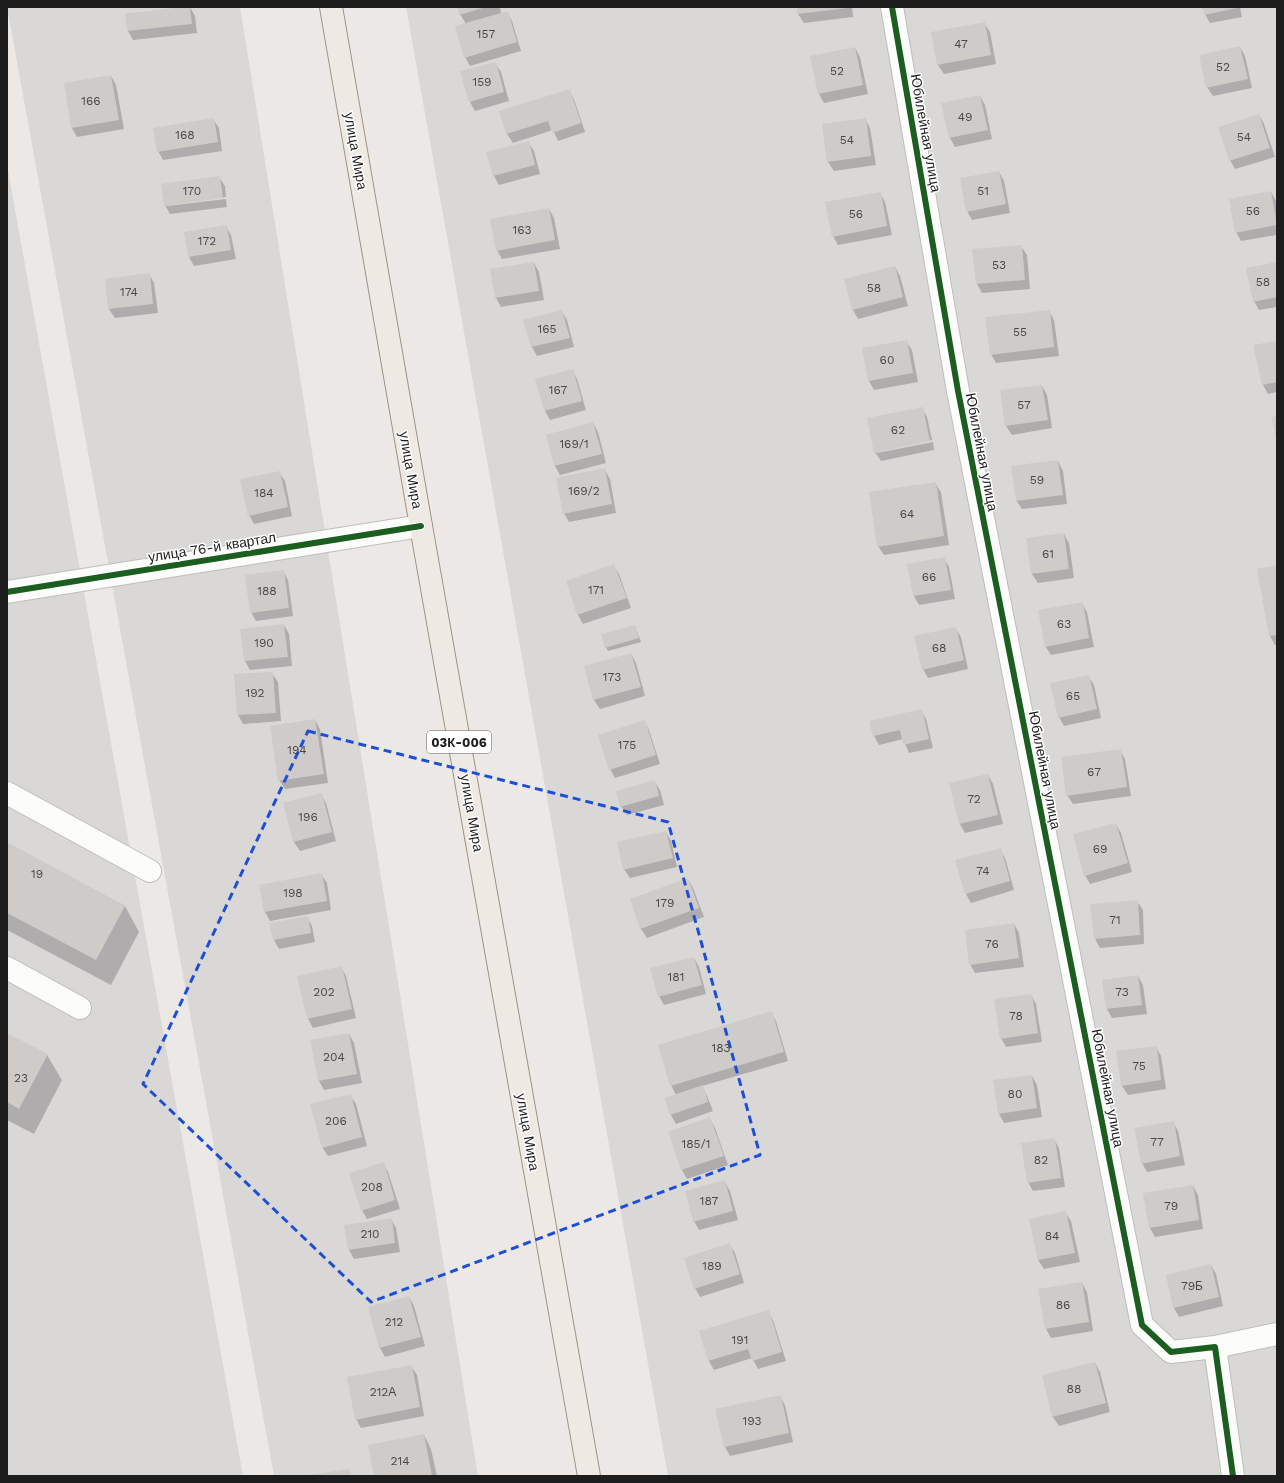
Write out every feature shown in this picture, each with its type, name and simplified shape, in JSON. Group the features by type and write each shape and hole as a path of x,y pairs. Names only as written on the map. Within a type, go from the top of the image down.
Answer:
{"main road":[{"name":"улица Мира","path":"331,7 589,1476"}],"street":[{"name":"Юбилейная улица","path":"892,7 958,391 1142,1325 1171,1352 1215,1347 1277,1334"},
{"name":"улица 76-й квартал","path":"7,592 421,526"},
{"path":"7,793 150,871"},
{"path":"7,968 80,1008"},
{"path":"1215,1347 1233,1476"}],"highlighted area":[{"path":"308,731 668,822 760,1155 371,1302 143,1084"}],"shaded area":[{"path":"7,7 240,7 478,1476 274,1476"},
{"path":"406,7 1277,7 1277,1476 668,1476"},
{"path":"7,165 243,1476 7,1476"}],"building":[{"path":"190,7 192,24 127,31 125,14"},
{"path":"457,7 486,7 459,15"},
{"path":"797,7 848,7 848,8 797,14"},
{"path":"1202,7 1237,7 1237,8 1204,15"},
{"path":"508,11 517,42 464,58 455,26"},
{"path":"985,22 991,55 937,65 931,32"},
{"path":"1240,46 1248,79 1206,88 1199,55"},
{"path":"855,47 863,85 818,94 810,56"},
{"path":"496,62 504,92 469,102 460,71"},
{"path":"111,75 119,120 71,128 64,83"},
{"path":"570,89 581,123 552,133 548,121 506,134 499,111"},
{"path":"980,95 988,130 949,138 941,103"},
{"path":"1259,114 1270,148 1229,161 1218,127"},
{"path":"214,118 218,142 157,152 153,128"},
{"path":"866,118 871,156 827,162 822,124"},
{"path":"529,141 535,165 493,176 486,152"},
{"path":"999,171 1006,204 966,212 960,178"},
{"path":"220,176 223,198 164,206 161,184"},
{"path":"1271,191 1277,225 1235,233 1229,199"},
{"path":"881,192 887,226 832,237 825,202"},
{"path":"549,208 555,240 496,251 490,219"},
{"path":"227,225 231,250 188,257 184,232"},
{"path":"1022,245 1025,280 976,284 972,249"},
{"path":"534,262 539,291 495,298 490,269"},
{"path":"1277,262 1277,297 1253,302 1246,268"},
{"path":"895,266 903,297 852,310 844,279"},
{"path":"150,273 153,304 108,309 105,279"},
{"path":"562,310 570,338 531,347 523,320"},
{"path":"1050,310 1054,347 990,355 985,317"},
{"path":"907,340 913,373 868,381 862,348"},
{"path":"1277,341 1277,382 1262,385 1253,345"},
{"path":"573,369 582,401 544,411 535,379"},
{"path":"1042,385 1048,420 1005,426 1000,390"},
{"path":"923,407 930,441 874,453 867,418"},
{"path":"1277,416 1277,438 1276,439 1272,417"},
{"path":"593,422 602,454 554,466 546,435"},
{"path":"1058,460 1063,495 1016,501 1011,466"},
{"path":"605,468 612,504 563,514 556,478"},
{"path":"280,471 288,507 248,516 240,479"},
{"path":"936,482 944,536 877,547 869,492"},
{"path":"1064,533 1069,569 1031,574 1026,538"},
{"path":"945,557 951,590 913,596 907,564"},
{"path":"614,564 627,598 577,615 566,581"},
{"path":"1277,565 1277,635 1269,636 1257,569"},
{"path":"284,570 289,608 250,613 245,575"},
{"path":"1083,602 1089,638 1045,647 1038,610"},
{"path":"284,624 288,657 244,661 240,629"},
{"path":"635,625 639,638 605,648 601,634"},
{"path":"956,627 964,660 922,670 914,636"},
{"path":"631,653 641,687 593,700 584,666"},
{"path":"273,672 276,713 237,715 234,674"},
{"path":"1089,675 1097,709 1058,718 1050,683"},
{"path":"922,709 929,739 903,745 900,730 873,736 869,721"},
{"path":"315,719 324,774 278,781 270,726"},
{"path":"645,720 656,755 609,770 598,735"},
{"path":"1121,749 1127,787 1066,796 1061,757"},
{"path":"988,774 998,815 959,824 949,783"},
{"path":"655,780 659,796 620,807 616,791"},
{"path":"322,793 332,832 293,842 283,803"},
{"path":"1116,823 1128,863 1084,876 1073,834"},
{"path":"666,831 673,858 623,870 617,842"},
{"path":"7,842 125,906 96,960 7,913"},
{"path":"1001,848 1010,881 965,894 955,860"},
{"path":"322,873 327,901 264,912 259,885"},
{"path":"688,878 699,908 640,929 630,899"},
{"path":"1138,900 1140,935 1094,939 1090,904"},
{"path":"308,916 311,933 273,940 269,923"},
{"path":"1014,923 1019,958 969,965 965,930"},
{"path":"694,957 702,985 658,997 650,968"},
{"path":"342,966 352,1009 307,1019 297,976"},
{"path":"1138,975 1142,1005 1106,1009 1102,980"},
{"path":"1032,994 1038,1033 1000,1039 994,999"},
{"path":"772,1011 784,1052 670,1086 658,1045"},
{"path":"7,1033 48,1054 19,1109 7,1102"},
{"path":"349,1033 357,1074 318,1081 310,1040"},
{"path":"1157,1046 1161,1080 1121,1086 1116,1051"},
{"path":"1032,1075 1037,1108 998,1114 993,1080"},
{"path":"703,1085 708,1102 670,1115 664,1098"},
{"path":"351,1094 362,1137 322,1148 310,1104"},
{"path":"710,1117 724,1156 681,1170 668,1132"},
{"path":"1174,1121 1180,1156 1141,1164 1134,1128"},
{"path":"1055,1138 1061,1178 1027,1183 1021,1143"},
{"path":"384,1162 395,1200 361,1211 349,1173"},
{"path":"725,1180 733,1211 693,1222 685,1191"},
{"path":"1193,1185 1199,1220 1149,1228 1143,1193"},
{"path":"1066,1211 1075,1253 1038,1260 1029,1219"},
{"path":"392,1218 395,1243 348,1250 344,1225"},
{"path":"730,1243 740,1274 694,1289 684,1258"},
{"path":"1211,1264 1219,1297 1173,1308 1166,1275"},
{"path":"1082,1282 1089,1322 1045,1329 1038,1289"},
{"path":"409,1296 421,1337 379,1348 368,1307"},
{"path":"769,1310 782,1352 752,1361 748,1349 708,1361 699,1331"},
{"path":"1095,1362 1106,1403 1052,1417 1042,1375"},
{"path":"412,1365 420,1407 355,1420 347,1377"},
{"path":"781,1395 789,1433 724,1447 715,1409"},
{"path":"424,1434 432,1476 374,1476 368,1445"},
{"path":"350,1469 351,1476 308,1475"}],"cycle path":[{"path":"892,7 958,391 1142,1325 1171,1352 1215,1347 1233,1476"},
{"path":"7,592 421,526"}]}
